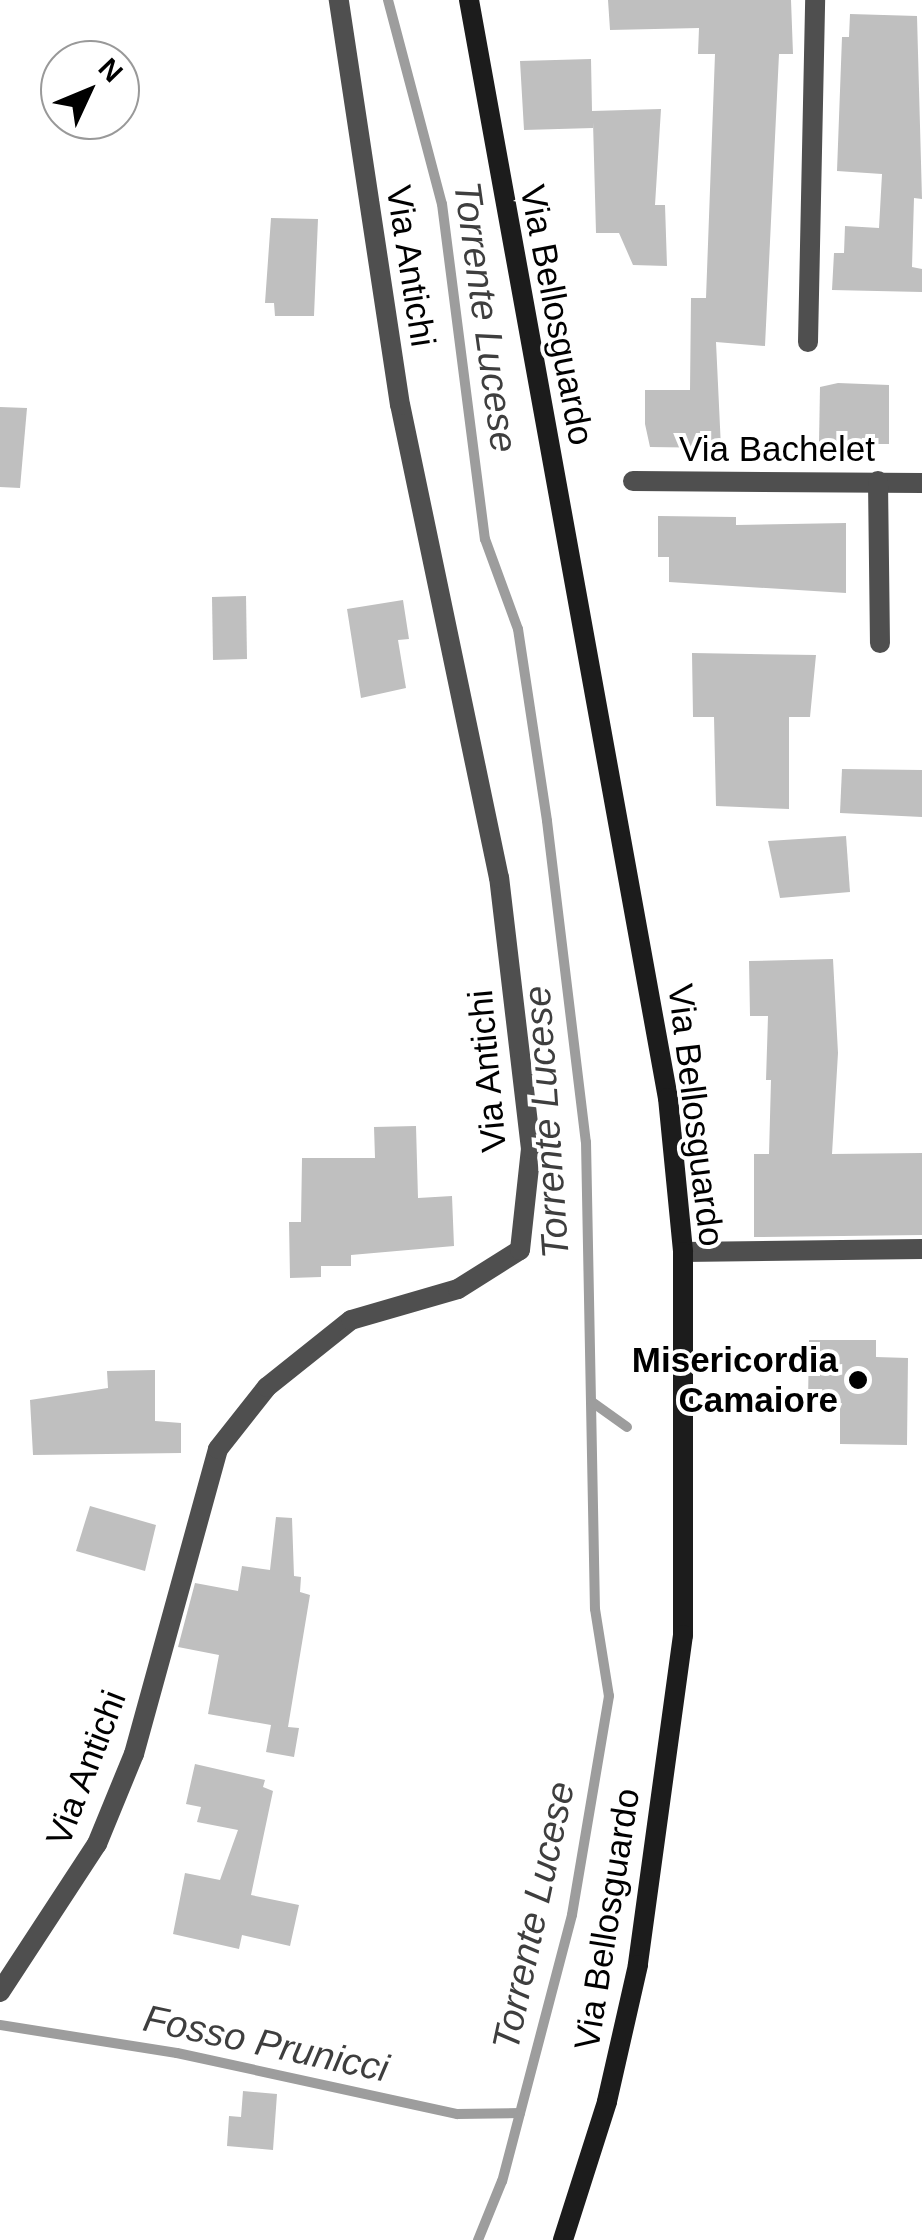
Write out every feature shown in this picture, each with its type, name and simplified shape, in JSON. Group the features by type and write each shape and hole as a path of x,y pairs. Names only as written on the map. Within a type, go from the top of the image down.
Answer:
{"main road":[{"name":"Via Bellosguardo","path":"469,0 668,1098 683,1252 682,1635 638,1965 608,2102 563,2240"}],"street":[{"name":"Via Antichi","path":"0,1992 96,1844 134,1754 218,1449 267,1387 351,1320 458,1288 520,1250 530,1149 498,878 400,405 339,0"},
{"path":"808,342 815,0"},
{"name":"Via Bachelet","path":"633,481 922,482"},
{"path":"878,481 880,644"},
{"path":"683,1252 922,1250"}],"building":[{"path":"608,0 791,0 793,54 779,54 765,346 716,342 721,448 650,447 645,424 645,390 690,390 691,298 706,298 715,54 698,54 699,28 610,30"},
{"path":"850,14 917,16 922,199 914,198 912,267 922,269 922,292 832,290 834,253 844,253 845,226 879,228 882,174 837,171 842,37 849,37"},
{"path":"591,59 592,111 661,109 655,205 665,205 667,266 633,265 619,233 596,233 593,122 593,128 524,130 520,61"},
{"path":"271,218 318,219 314,316 275,316 274,303 265,303"},
{"path":"838,383 889,385 889,444 819,444 820,387"},
{"path":"0,407 27,408 20,488 0,487"},
{"path":"658,516 736,517 736,525 846,523 846,593 669,582 669,557 658,557"},
{"path":"246,596 247,659 213,660 212,597"},
{"path":"403,600 409,639 398,640 406,688 361,698 347,609"},
{"path":"692,653 816,655 810,717 789,717 789,809 716,806 714,717 693,717"},
{"path":"842,769 922,770 922,817 840,813"},
{"path":"846,836 850,892 780,898 768,841"},
{"path":"833,959 838,1053 832,1154 922,1153 922,1235 754,1237 754,1154 769,1154 771,1080 766,1080 768,1016 750,1016 749,961"},
{"path":"416,1126 418,1198 452,1196 454,1246 351,1255 351,1266 321,1266 321,1277 290,1278 289,1222 301,1222 302,1158 375,1158 374,1127"},
{"name":"Misericordia Camaiore","path":"809,1340 876,1340 876,1357 908,1358 907,1445 840,1444 840,1402 808,1402"},
{"path":"155,1370 155,1421 181,1423 181,1453 33,1455 30,1400 108,1388 107,1371"},
{"path":"90,1506 156,1525 145,1571 76,1551"},
{"path":"276,1517 292,1518 294,1576 301,1577 300,1592 310,1595 288,1727 299,1728 294,1757 266,1752 271,1725 208,1714 219,1655 178,1647 195,1583 238,1591 242,1566 270,1570"},
{"path":"195,1764 265,1780 263,1787 273,1791 251,1895 299,1905 290,1946 242,1935 239,1949 173,1934 185,1873 220,1880 238,1830 197,1822 201,1807 186,1804"},
{"path":"243,2091 277,2094 273,2150 227,2146 229,2116 241,2117"}],"waterway":[{"name":"Torrente Lucese","path":"388,0 442,204 485,539 518,629 547,821 586,1142 595,1609 609,1696 572,1915 502,2181 478,2240"},
{"path":"592,1402 627,1427"},
{"name":"Fosso Prunicci","path":"0,2025 177,2053 457,2114 520,2113"}],"place":[{"name":"Misericordia Camaiore","path":"858,1380"}]}
